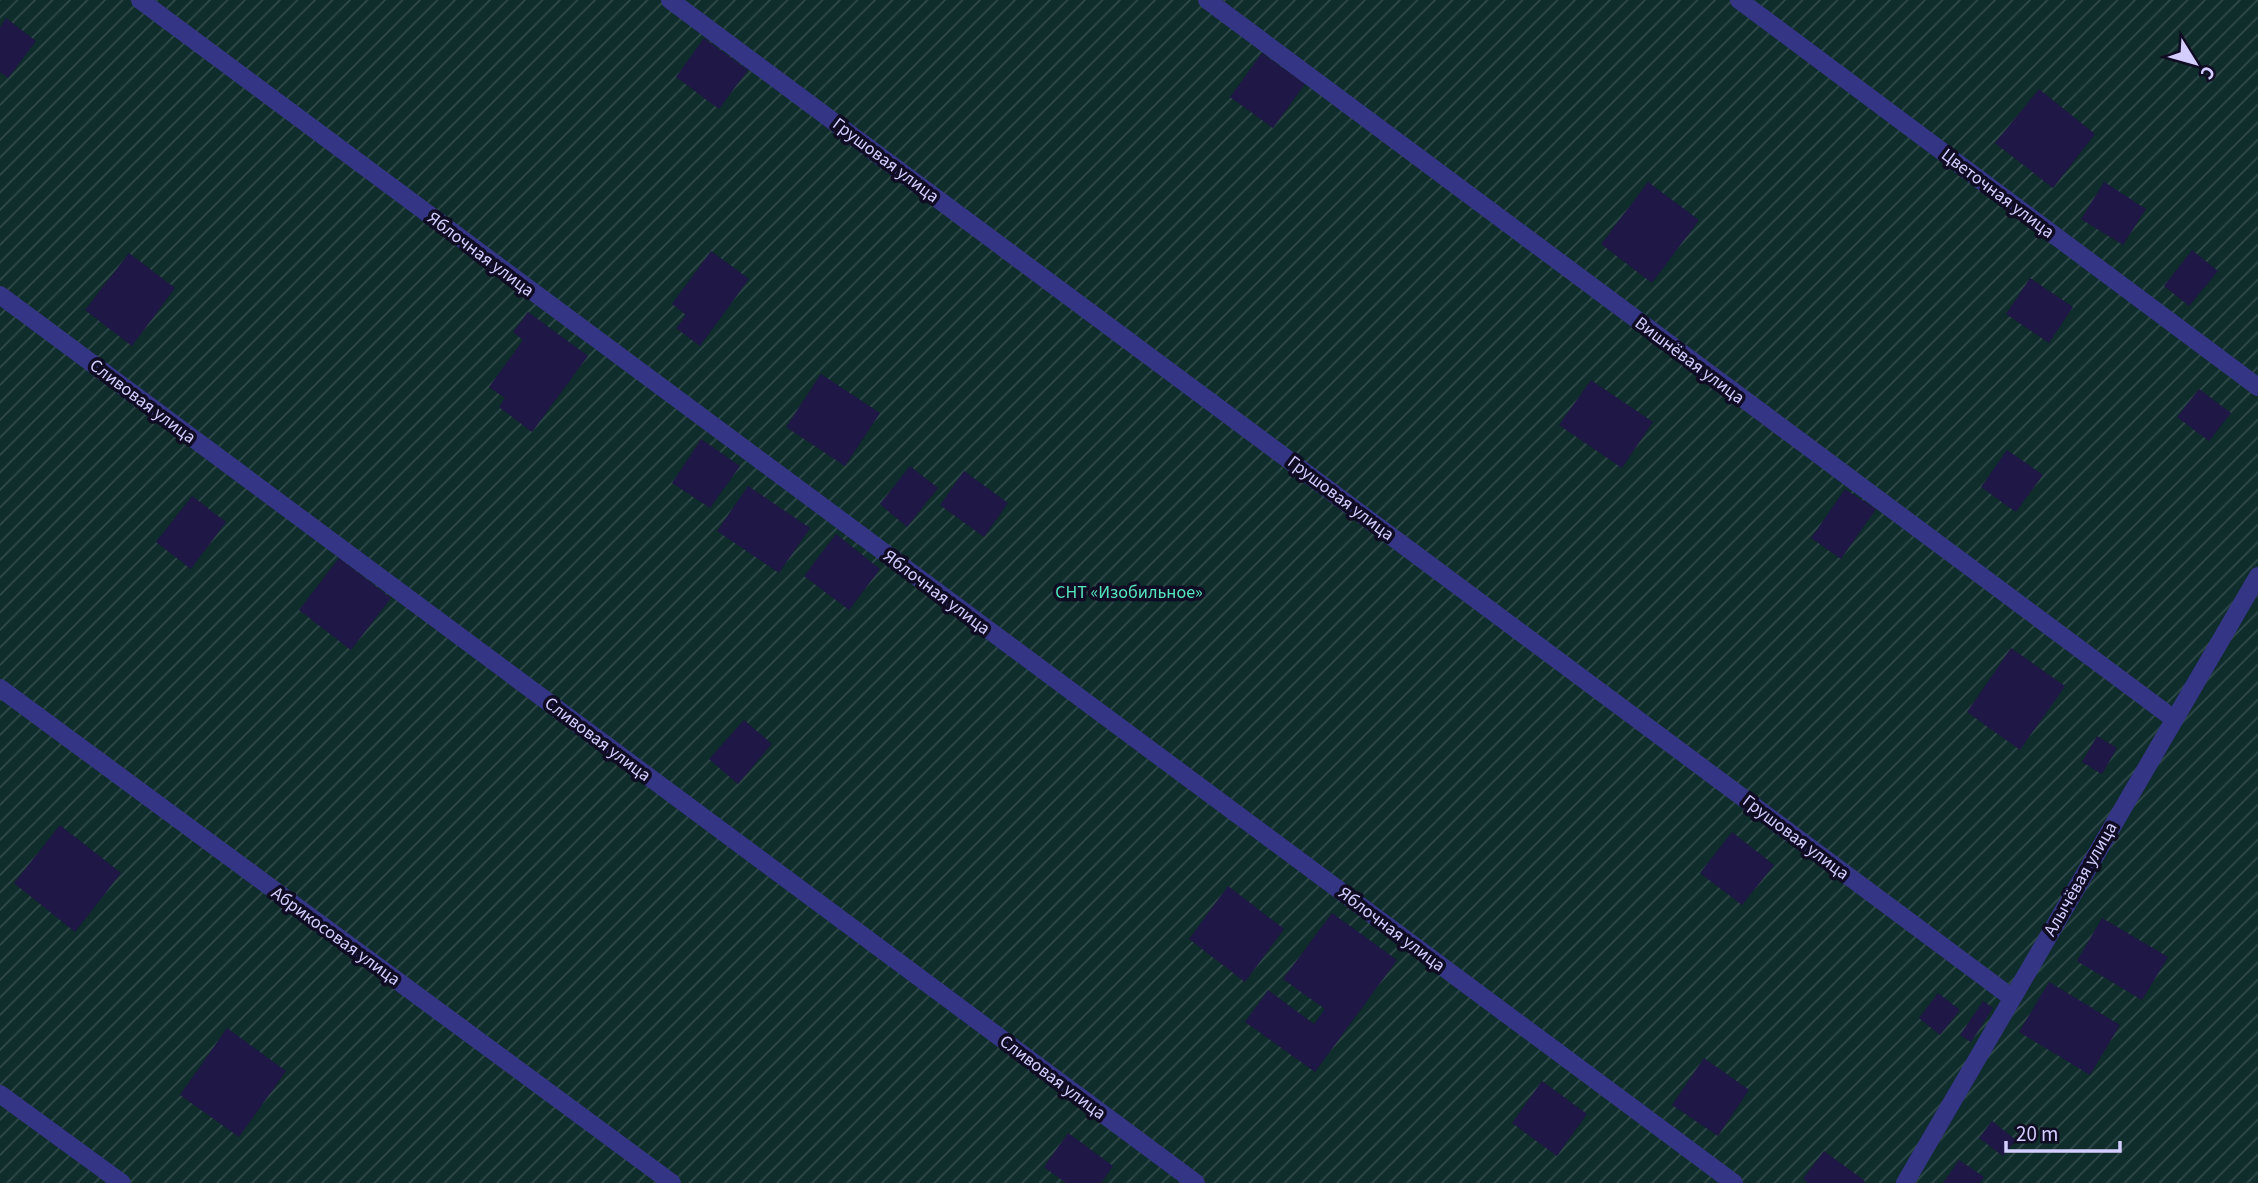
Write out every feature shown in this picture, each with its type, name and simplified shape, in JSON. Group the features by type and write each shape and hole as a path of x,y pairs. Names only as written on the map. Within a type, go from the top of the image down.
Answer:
{"street":[{"name":"Яблочная улица","path":"140,0 1734,1183"},
{"name":"Грушовая улица","path":"670,0 2011,997"},
{"name":"Вишнёвая улица","path":"1207,0 2174,719"},
{"name":"Цветочная улица","path":"1739,0 2258,387"},
{"name":"Сливовая улица","path":"0,295 1196,1183"},
{"name":"Алычёвая улица","path":"1905,1183 2258,576"},
{"name":"Абрикосовая улица","path":"0,688 673,1183"},
{"path":"0,1094 122,1183"}],"green space":[{"name":"СНТ «Изобильное»","path":"0,0 2258,0 2258,1183 0,1183"}],"building":[{"path":"6,18 36,41 8,78 0,72 0,27"},
{"path":"704,38 748,70 719,109 676,77"},
{"path":"1262,53 1305,84 1273,128 1230,97"},
{"path":"2039,89 2095,134 2053,188 1995,143"},
{"path":"1648,182 1699,220 1652,283 1601,244"},
{"path":"2104,182 2146,209 2123,245 2081,219"},
{"path":"2192,250 2218,271 2189,306 2164,286"},
{"path":"711,251 749,279 700,346 676,328 686,315 672,304"},
{"path":"129,253 175,288 132,346 85,310"},
{"path":"2030,278 2073,307 2049,343 2006,314"},
{"path":"528,312 588,356 532,432 499,407 505,398 489,387 523,340 513,332"},
{"path":"821,374 880,413 845,466 786,427"},
{"path":"1591,380 1653,422 1622,468 1559,425"},
{"path":"2199,389 2231,413 2209,441 2177,417"},
{"path":"701,439 740,466 710,508 672,483"},
{"path":"2007,450 2043,475 2016,512 1981,487"},
{"path":"910,466 938,488 907,527 880,504"},
{"path":"964,471 1008,503 984,537 940,505"},
{"path":"748,486 810,528 779,573 717,531"},
{"path":"1845,489 1876,509 1841,559 1811,538"},
{"path":"192,496 226,522 191,569 156,542"},
{"path":"836,534 880,569 849,610 804,576"},
{"path":"339,558 391,598 351,650 299,610"},
{"path":"2011,648 2065,686 2020,750 1967,712"},
{"path":"744,720 772,744 738,784 709,759"},
{"path":"2097,736 2117,748 2102,774 2082,762"},
{"path":"60,825 121,873 75,932 14,883"},
{"path":"1732,832 1774,865 1742,905 1700,873"},
{"path":"1228,886 1284,929 1245,982 1189,939"},
{"path":"1332,913 1397,960 1315,1072 1245,1022 1268,990 1314,1024 1325,1009 1283,979"},
{"path":"2102,918 2168,957 2142,1000 2077,961"},
{"path":"2049,982 2120,1025 2090,1075 2019,1032"},
{"path":"1938,993 1960,1010 1940,1035 1919,1018"},
{"path":"1983,1001 1993,1008 1971,1042 1960,1035"},
{"path":"227,1028 286,1071 239,1137 180,1095"},
{"path":"1704,1058 1749,1090 1718,1136 1672,1105"},
{"path":"1542,1081 1587,1114 1557,1156 1512,1123"},
{"path":"1992,1121 2016,1140 2003,1156 1979,1138"},
{"path":"1068,1133 1113,1166 1101,1183 1066,1183 1044,1167"},
{"path":"1824,1151 1865,1181 1864,1183 1808,1183 1803,1179"},
{"path":"1959,1160 1984,1177 1980,1183 1943,1183"}]}
